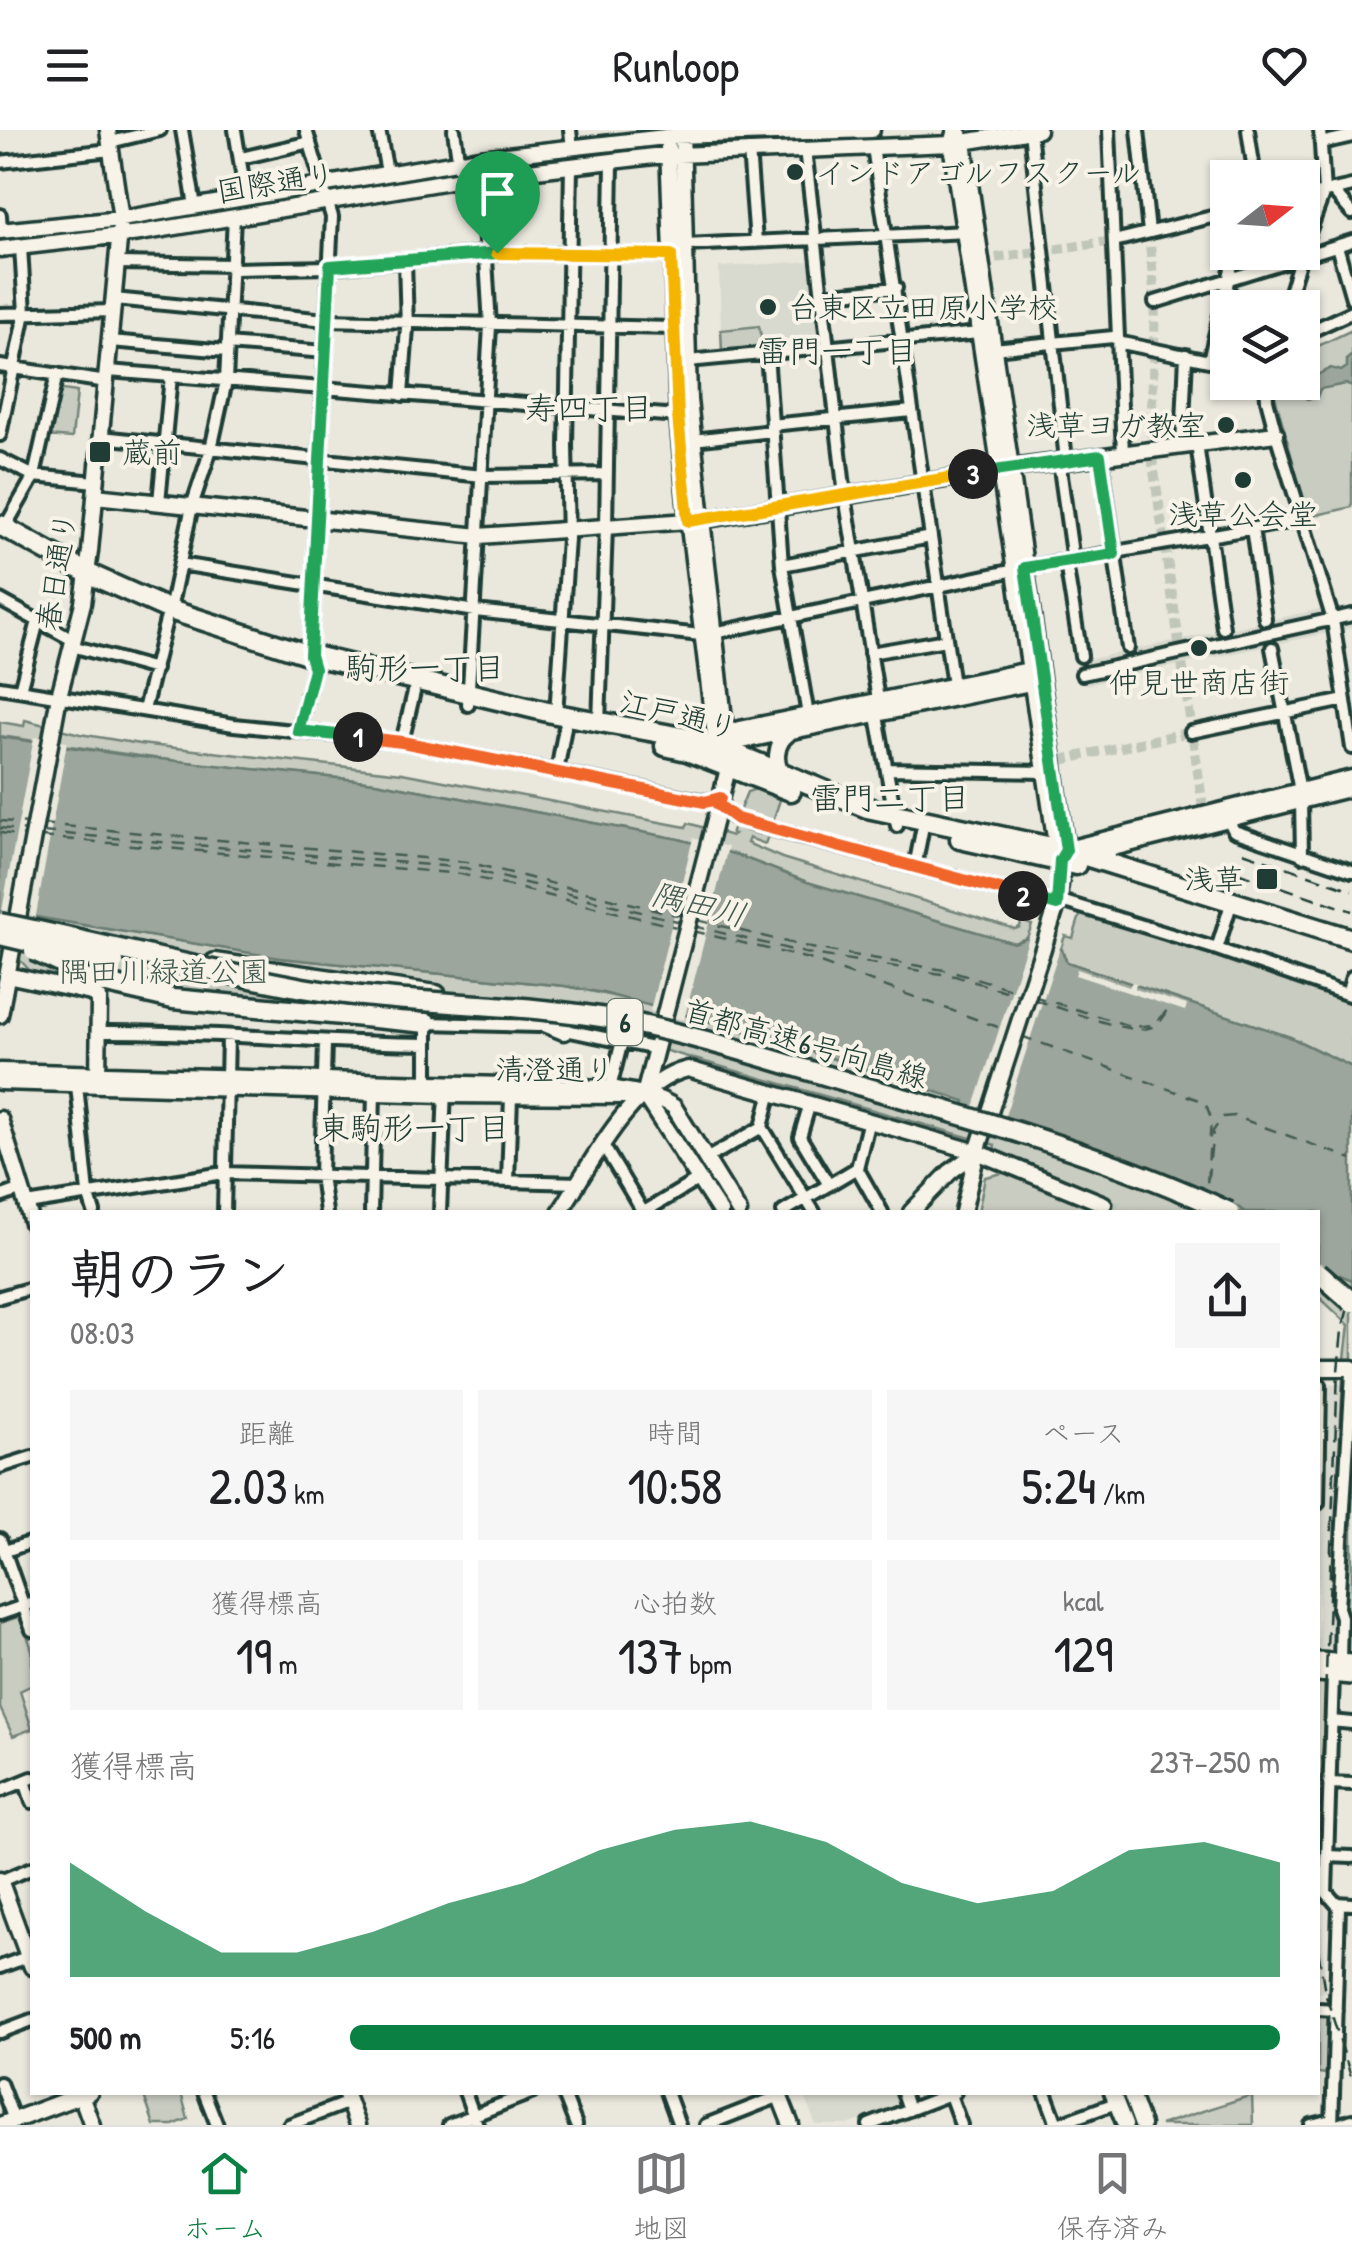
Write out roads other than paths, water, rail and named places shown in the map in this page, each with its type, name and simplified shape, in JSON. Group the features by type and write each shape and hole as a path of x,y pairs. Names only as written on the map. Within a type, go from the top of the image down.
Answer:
{"highway":[{"name":"江戸通り","path":"2,530 86,578 168,615 414,692 470,700"},
{"name":"江戸通り","path":"312,662 561,721 683,744"},
{"name":"江戸通り","path":"561,721 599,723 683,744"},
{"path":"683,744 722,762"},
{"name":"江戸通り","path":"722,762 785,777 922,831 1086,855 1352,949"},
{"name":"江戸通り","path":"722,762 831,806 1061,852 1352,940"},
{"name":"首都高速6号向島線","path":"0,923 197,968 331,992 618,1020 1000,1126 1094,1158 1224,1210"},
{"path":"4,940 71,971 173,999 427,1022"},
{"name":"首都高速6号向島線","path":"4,940 304,1000 615,1031 996,1137 1197,1210"},
{"path":"105,947 502,1004 564,1030"},
{"path":"1320,1274 1352,1302"},
{"path":"1320,1288 1352,1316"}],"main road":[{"name":"国際通り","path":"0,226 121,219 458,160 675,133 872,130"},
{"name":"国際通り","path":"0,249 120,236 483,176 676,154 872,147 1038,130"},
{"path":"675,133 685,245 695,520"},
{"path":"957,136 994,349 1005,469"},
{"name":"春日通り","path":"0,1015 6,965 4,940 86,578 121,219 110,140"},
{"path":"676,154 671,255 678,416 695,520 722,762 714,826 644,1094 719,1210"},
{"path":"964,1210 984,1130 1058,903 1061,852 1005,469 979,333 971,232"},
{"path":"96,489 158,502 479,536 695,520 1005,469 1276,434"},
{"path":"722,762 808,715 877,708 953,686 1034,677"},
{"path":"780,730 1034,677"},
{"path":"1034,677 1044,772 1061,852"},
{"path":"780,730 778,765 785,777"},
{"path":"1086,855 1229,821 1352,778"},
{"path":"1061,852 1301,796 1352,788"},
{"path":"6,965 95,995 100,1003 98,1080"},
{"path":"561,1210 615,1126 644,1094 668,1076 688,1069 978,1152 1104,1204"},
{"name":"清澄通り","path":"0,1072 98,1080 427,1089 511,1096 612,1098 644,1094"},
{"name":"清澄通り","path":"0,1082 77,1085 98,1080"},
{"name":"清澄通り","path":"324,1086 374,1093 427,1089"},
{"name":"清澄通り","path":"445,1090 610,1088 644,1094"},
{"path":"644,1094 661,1098 674,1107 737,1210"},
{"path":"0,1119 30,1216"},
{"path":"913,1210 950,1172 978,1152"},
{"path":"1323,1368 1352,1370"},
{"path":"1336,1669 1352,1676"},
{"path":"0,1881 30,1956"},
{"path":"8,2122 78,2095"},
{"path":"84,2095 92,2125"},
{"path":"779,2095 791,2125"},
{"path":"1131,2095 1142,2125"},
{"path":"347,2097 357,2125"},
{"path":"1114,2098 1124,2125"}],"street":[{"path":"0,162 160,130"},
{"path":"182,130 195,206"},
{"path":"144,710 226,381 232,265 242,199 235,130"},
{"path":"298,731 312,662 332,217 306,130"},
{"path":"380,130 386,172"},
{"path":"454,130 461,179"},
{"path":"570,130 572,148"},
{"path":"1109,130 1123,454"},
{"path":"1138,130 1149,232"},
{"path":"1248,130 1252,160"},
{"path":"1320,130 1328,191 1320,210"},
{"path":"1030,131 1081,656"},
{"path":"1321,143 1352,136"},
{"path":"240,158 310,142"},
{"path":"872,147 953,686"},
{"path":"805,148 845,496 896,820"},
{"path":"749,150 756,242"},
{"path":"470,700 490,326 480,158"},
{"path":"599,723 612,162"},
{"path":"556,772 567,530 571,166"},
{"path":"1320,193 1352,186"},
{"path":"1328,191 1352,213"},
{"path":"1114,240 1210,217"},
{"path":"685,245 971,232"},
{"path":"1320,250 1352,241"},
{"path":"1337,246 1352,298"},
{"path":"0,434 25,313 21,247"},
{"path":"118,263 232,265 235,269 330,266 487,253 671,255"},
{"path":"402,395 406,260"},
{"path":"994,349 1113,337 1209,361 1231,270"},
{"path":"1155,302 1228,284 1263,270"},
{"path":"1228,284 1231,290"},
{"path":"821,295 896,288"},
{"path":"0,314 114,305 229,310 326,320 674,328"},
{"path":"1320,327 1352,312"},
{"path":"688,362 979,333"},
{"path":"110,341 325,352"},
{"path":"767,353 782,565 808,715"},
{"path":"1186,355 1190,445 1223,628"},
{"path":"0,366 57,374 172,376 678,416"},
{"path":"2,530 34,476 57,374"},
{"path":"158,502 172,376"},
{"path":"1267,400 1332,620 1352,748"},
{"path":"693,440 912,410"},
{"path":"101,437 482,476 606,474"},
{"path":"1100,456 1128,648"},
{"path":"0,459 34,476 96,489"},
{"path":"180,564 474,611 708,634 1020,570 1301,520"},
{"path":"1252,528 1265,619"},
{"path":"782,565 931,537"},
{"path":"0,600 72,643 155,669"},
{"path":"1082,674 1352,616"},
{"path":"20,690 38,621"},
{"path":"870,653 946,640"},
{"path":"1272,648 1301,796 1302,856"},
{"path":"0,686 234,725 402,742 705,802 722,762"},
{"path":"402,742 414,692"},
{"path":"1191,732 1347,698"},
{"path":"722,762 737,819 1217,948 1349,995 1352,977"},
{"path":"887,769 1044,772"},
{"path":"1229,821 1234,832 1352,871"},
{"path":"915,867 922,831"},
{"path":"1217,948 1230,906"},
{"path":"427,1089 427,1022 523,1024 658,1046"},
{"path":"100,1032 162,1031 325,1043 427,1044"},
{"path":"224,1210 228,1036"},
{"path":"610,1088 622,1041"},
{"path":"325,1043 321,1175 326,1210"},
{"path":"77,1085 88,1193 93,1210"},
{"path":"440,1210 445,1090"},
{"path":"706,1159 762,1126 771,1092"},
{"path":"371,1210 374,1093"},
{"path":"508,1180 511,1096"},
{"path":"810,1104 800,1137 829,1185"},
{"path":"869,1120 857,1168 881,1210"},
{"path":"762,1126 813,1210"},
{"path":"603,1145 643,1210"},
{"path":"788,1210 857,1168"},
{"path":"0,1197 88,1193 224,1173 579,1182"},
{"path":"647,1210 699,1179"},
{"path":"0,1297 30,1289"},
{"path":"1334,2123 1341,2028 1336,2010 1339,1906 1326,1892 1326,1856 1331,1721 1347,1617 1338,1608 1352,1370"},
{"path":"0,1467 30,1458"},
{"path":"0,1539 28,1605 0,1614"},
{"path":"4,1552 30,1543"},
{"path":"1331,1721 1352,1723"},
{"path":"0,1791 28,1780"},
{"path":"1328,1783 1352,1784"},
{"path":"1326,1856 1352,1857"},
{"path":"0,1881 30,1869"},
{"path":"1336,1903 1352,1904"},
{"path":"0,1967 30,1959"},
{"path":"1320,2008 1336,2010"},
{"path":"0,2032 30,2021"},
{"path":"0,2082 8,2122"},
{"path":"205,2095 217,2125"},
{"path":"466,2095 476,2120"},
{"path":"449,2125 476,2120 527,2095"},
{"path":"564,2095 576,2125"},
{"path":"668,2095 678,2125"},
{"path":"706,2125 777,2095"},
{"path":"904,2095 909,2110"},
{"path":"869,2125 946,2095"},
{"path":"952,2095 961,2125"},
{"path":"1046,2095 1056,2125 1114,2098"},
{"path":"289,2125 347,2097"},
{"path":"1311,2125 1352,2120"}],"water":[{"path":"1352,355 1352,387 1346,384 1320,389 1320,374 1331,368 1341,371 1347,367 1347,359"},
{"name":"隅田川","path":"0,737 132,756 375,782 679,839 737,855 807,882 1014,943 1027,938 1060,947 1067,962 1290,1037 1352,1067 1352,1280 1333,1272 1320,1277 1320,1210 1243,1210 1231,1203 1226,1205 1227,1201 1215,1194 1015,1119 1010,1122 963,1109 965,1101 759,1035 565,986 280,958 0,911"}],"tunnel":[{"path":"1149,232 1155,302 1151,450 1203,807"},
{"path":"981,260 1114,241"},
{"path":"1061,760 1191,732"},
{"path":"1104,1204 1119,1210"}],"railway":[{"path":"1243,852 1352,890"},
{"path":"1237,872 1352,911"},
{"path":"1320,1826 1338,1371 1342,1331 1352,1292"},
{"path":"1320,1962 1325,1992 1352,2080"}],"place":[{"name":"インドアゴルフスクール","path":"795,172"},
{"name":"台東区立田原小学校","path":"768,307"},
{"name":"浅草ヨガ教室","path":"1226,425"},
{"name":"蔵前","path":"100,452"},
{"name":"浅草公会堂","path":"1243,480"},
{"name":"仲見世商店街","path":"1199,648"},
{"name":"浅草","path":"1267,879"}],"district":[{"name":"雷門一丁目","path":"837,350"},
{"name":"寿四丁目","path":"589,407"},
{"name":"駒形一丁目","path":"425,667"},
{"name":"雷門二丁目","path":"890,797"},
{"name":"東駒形一丁目","path":"414,1127"}],"park label":[{"name":"隅田川緑道公園","path":"164,971"}]}
